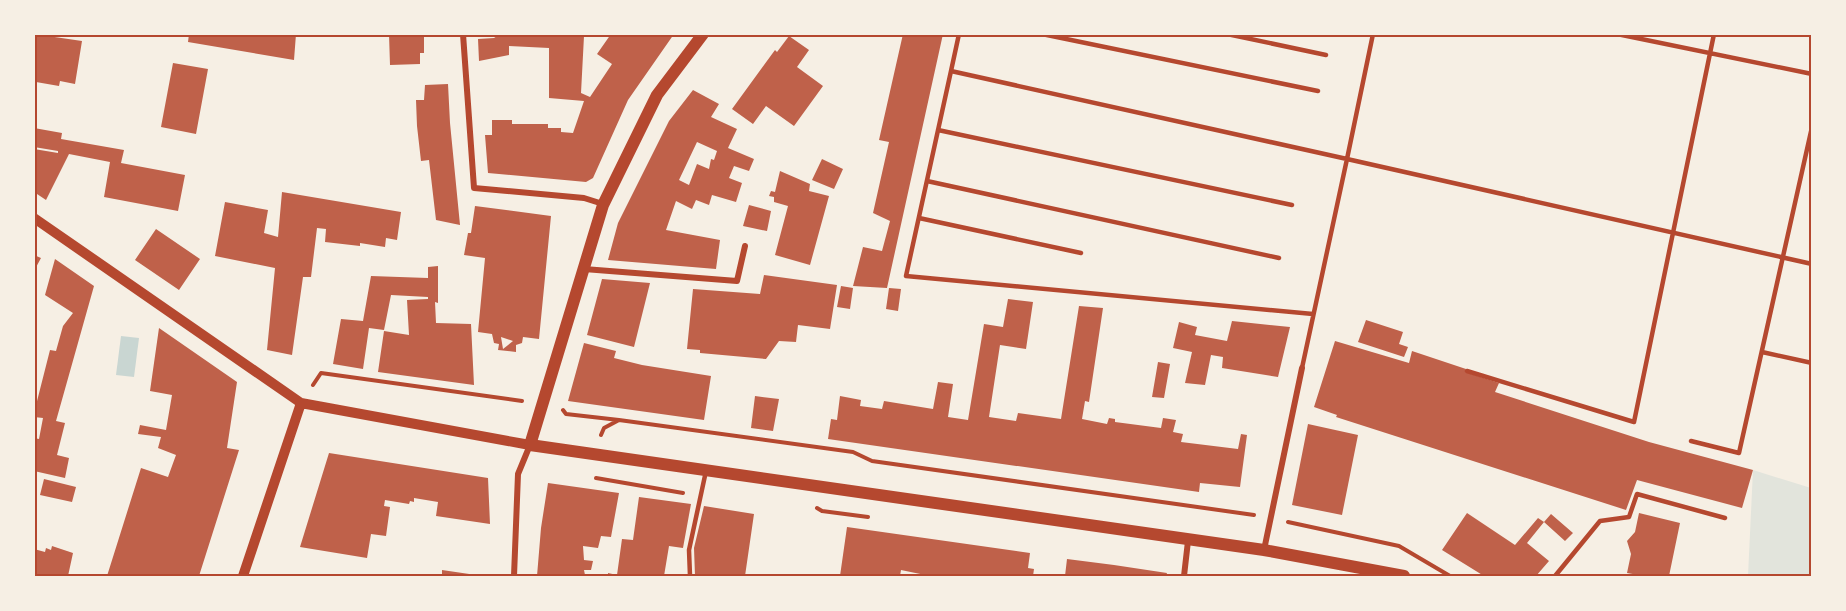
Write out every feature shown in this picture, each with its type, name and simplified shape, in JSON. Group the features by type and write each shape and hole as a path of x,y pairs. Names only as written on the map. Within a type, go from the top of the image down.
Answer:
{"main road":[{"path":"703,34 657,95 603,205 530,445 1188,541 1264,550 1404,576"}],"street":[{"path":"463,34 474,188 584,198 603,205"},
{"path":"34,218 301,403 530,445 518,474 514,576"},
{"path":"584,269 737,281 745,246"},
{"path":"1264,550 1302,368"},
{"path":"243,576 301,403"},
{"path":"1184,576 1188,541"}],"lane":[{"path":"959,34 906,276 1313,314"},
{"path":"1042,34 1318,91"},
{"path":"1227,34 1326,55"},
{"path":"1302,368 1373,34"},
{"path":"1617,34 1812,74"},
{"path":"1467,371 1634,422 1714,34"},
{"path":"951,71 1812,264"},
{"path":"1691,441 1739,453 1812,127"},
{"path":"938,130 1292,205"},
{"path":"927,181 1279,258"},
{"path":"919,218 1081,253"},
{"path":"1762,352 1812,363"},
{"path":"690,576 689,550 706,471"},
{"path":"1555,576 1600,521 1629,517 1637,494 1725,518"}],"path":[{"path":"301,403 321,373 488,396"},
{"path":"560,406 566,414 853,453 872,460 1270,518 1399,546 1450,576"},
{"path":"592,454 604,428 619,420"}],"shaded area":[{"path":"121,336 139,338 134,377 116,375"},
{"path":"1753,470 1811,488 1811,576 1748,576"}],"building":[{"path":"34,34 82,41 75,84 60,81 59,86 36,82"},
{"path":"189,34 296,34 294,60 188,42"},
{"path":"389,34 424,34 424,53 420,53 420,64 390,65"},
{"path":"500,34 584,36 581,93 590,97 612,64 597,54 611,34 674,34 628,100 593,178 586,182 488,173 485,135 492,135 492,120 512,120 512,124 548,124 548,128 561,128 561,132 573,133 584,101 549,98 549,48 509,46 509,55 479,61 478,39 494,38"},
{"path":"903,34 943,34 887,288 853,286 863,247 882,251 890,221 873,213 889,142 879,140"},
{"path":"789,36 809,50 797,67 823,86 794,126 766,106 753,124 732,109 775,50 777,52"},
{"path":"173,63 208,69 196,134 161,127"},
{"path":"448,84 460,225 436,220 429,160 421,161 417,126 416,100 424,100 425,85"},
{"path":"693,90 719,104 711,117 737,129 728,148 754,159 749,171 734,166 729,178 742,183 736,202 712,195 709,205 696,200 692,209 676,201 666,230 720,240 716,269 608,260 618,223 669,121","holes":["697,142 717,151 714,160 711,159 709,169 697,164 689,185 679,180"]},
{"path":"34,128 62,133 61,139 124,150 121,163 185,175 178,211 104,197 110,162 69,154 46,200 34,192 34,149 58,153 58,151 34,147"},
{"path":"822,159 843,169 834,189 812,180"},
{"path":"780,171 810,184 809,191 829,196 810,265 775,255 788,206 774,202 774,197 769,196 771,191 775,192"},
{"path":"282,192 401,212 397,240 386,238 385,247 360,243 360,246 325,242 326,229 317,228 311,277 303,277 292,355 267,350 275,268 215,256 225,202 268,210 264,233 278,237"},
{"path":"749,205 771,211 767,231 743,226"},
{"path":"475,206 551,216 539,339 523,337 522,343 516,345 516,352 498,350 499,344 494,343 492,334 478,332 485,258 464,255 468,233 471,233","holes":["501,337 513,341 503,349"]},
{"path":"156,229 200,259 179,290 135,260"},
{"path":"34,255 41,258 34,271"},
{"path":"55,259 94,286 56,421 65,423 57,455 69,458 65,478 34,471 34,438 39,439 43,418 34,417 34,413 50,350 56,351 63,326 73,313 45,295"},
{"path":"438,266 436,323 471,324 474,385 378,372 384,331 409,335 407,300 428,299 428,297 391,295 384,330 369,328 363,369 333,364 341,319 363,321 371,276 428,278 428,267"},
{"path":"764,275 837,285 830,329 798,325 796,342 779,341 766,359 700,353 700,350 687,349 693,289 760,294"},
{"path":"602,279 650,283 634,347 587,335"},
{"path":"841,286 853,288 850,309 837,307"},
{"path":"889,288 901,289 898,311 886,309"},
{"path":"1008,299 1033,302 1026,349 1000,345 989,417 1016,421 1018,413 1061,419 1079,306 1103,308 1089,402 1085,401 1082,419 1107,424 1109,418 1115,419 1115,422 1161,428 1163,418 1176,420 1173,432 1183,434 1181,442 1238,449 1241,434 1247,435 1240,487 1200,483 1199,492 828,439 831,419 837,420 840,396 861,400 860,406 882,409 884,401 933,409 938,382 953,384 948,417 968,420 984,324 1003,327"},
{"path":"1366,320 1403,332 1399,344 1408,347 1404,357 1358,342"},
{"path":"1232,321 1290,327 1278,377 1222,368 1223,357 1211,355 1205,385 1185,383 1192,352 1173,348 1179,322 1197,327 1195,335 1227,341"},
{"path":"159,328 237,382 227,448 239,450 199,576 107,576 141,468 168,477 176,455 158,448 161,437 138,434 140,425 166,430 172,395 150,391"},
{"path":"1335,341 1409,363 1412,351 1499,383 1495,392 1649,442 1753,470 1742,508 1637,480 1626,510 1336,417 1337,415 1314,407"},
{"path":"584,343 616,351 614,358 711,376 704,420 568,401"},
{"path":"1158,362 1170,364 1164,398 1152,397"},
{"path":"755,396 779,399 773,431 751,428"},
{"path":"1308,424 1358,435 1342,515 1292,505"},
{"path":"329,453 488,478 490,524 436,516 438,502 414,498 414,502 410,501 409,504 385,500 384,506 390,507 386,536 371,534 367,558 300,547"},
{"path":"44,479 76,487 72,502 40,495"},
{"path":"548,483 619,493 611,537 601,536 598,548 583,546 584,560 593,561 591,570 584,570 585,575 537,576"},
{"path":"639,497 691,504 683,548 669,546 664,576 608,576 608,573 617,575 622,539 633,540"},
{"path":"704,506 754,514 745,576 695,576 694,548"},
{"path":"1467,513 1515,545 1538,518 1544,522 1527,543 1549,561 1536,576 1484,576 1442,550"},
{"path":"1639,513 1680,523 1669,576 1627,573 1631,554 1627,541 1635,532"},
{"path":"1551,514 1573,533 1565,541 1544,522"},
{"path":"847,527 1030,553 1028,568 1034,569 1033,576 930,576 901,570 900,576 840,576"},
{"path":"52,546 73,553 68,576 34,576 34,549 45,552 46,548 51,550"},
{"path":"1067,559 1167,573 1166,576 1065,576"},
{"path":"442,570 476,575 476,576 442,576"}]}
